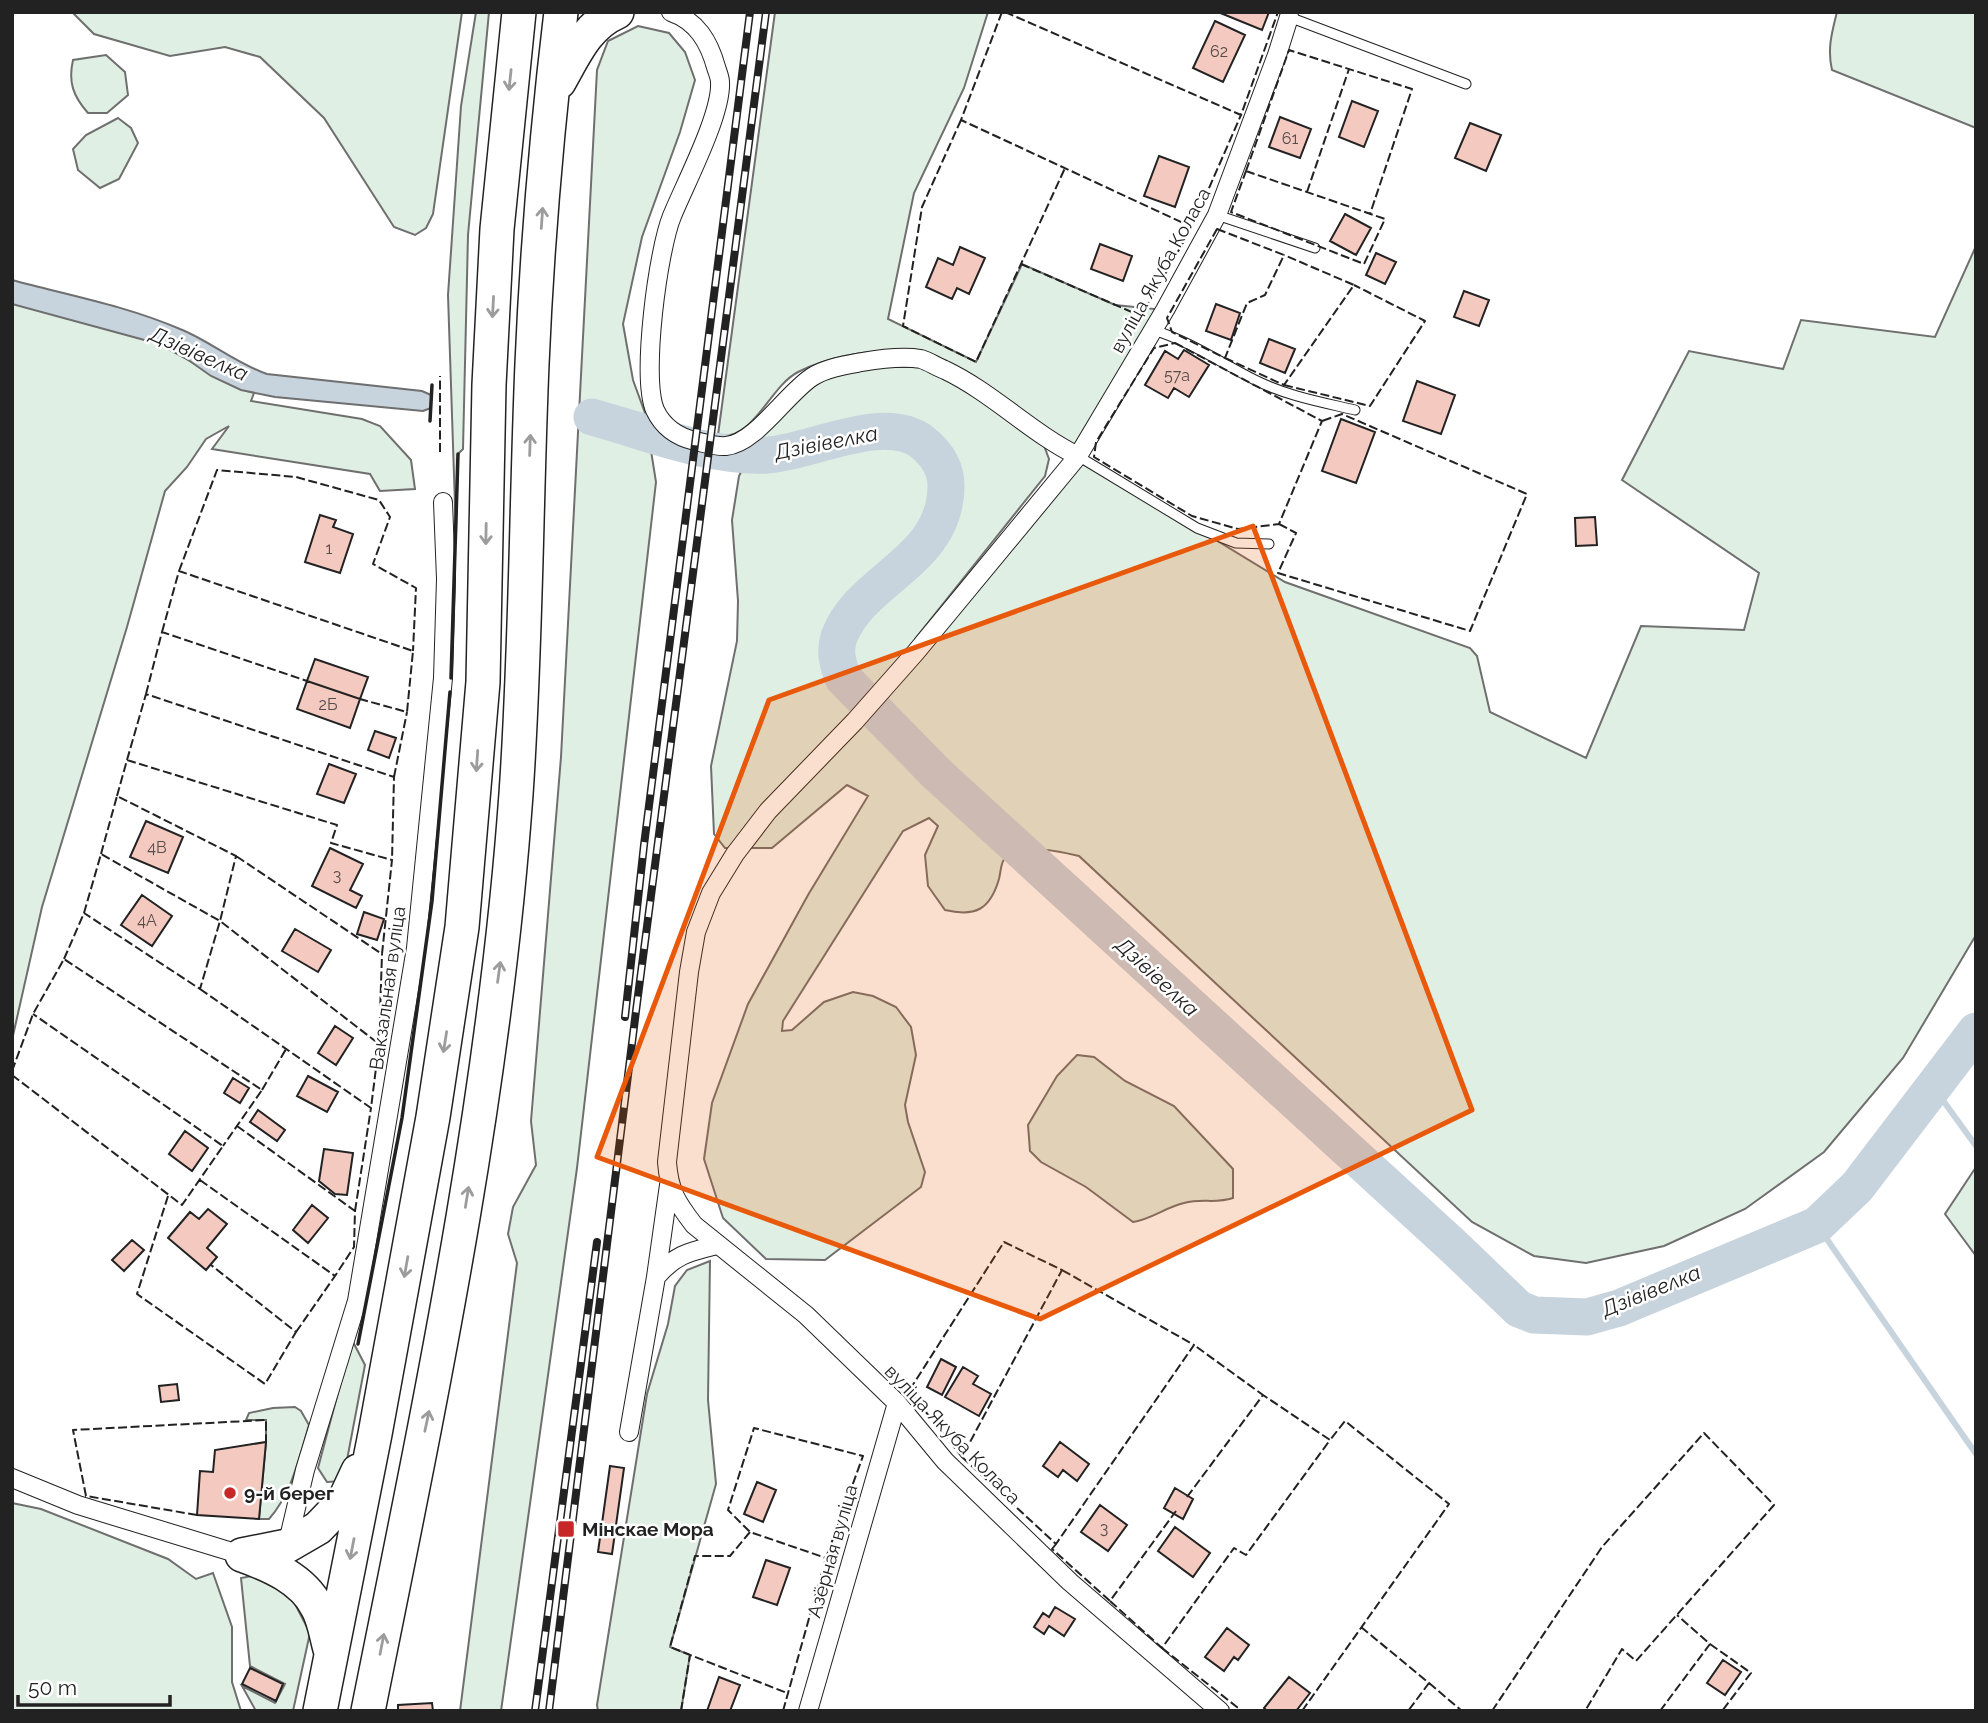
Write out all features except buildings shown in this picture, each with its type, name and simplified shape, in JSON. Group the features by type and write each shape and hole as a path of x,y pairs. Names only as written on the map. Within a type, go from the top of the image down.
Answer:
{"highway":[{"path":"320,1711 375,1434 433,1117 464,913 483,682 489,385 497,229 519,12"},
{"path":"368,1711 438,1361 467,1197 504,930 516,792 532,362 551,97 561,12"},
{"path":"551,97 583,39 599,21 617,12"},
{"path":"242,1555 286,1546 318,1528 344,1501 375,1434"},
{"path":"242,1555 273,1566 308,1593 318,1608 331,1652"}],"street":[{"path":"671,12 695,26 708,41 720,82 716,108 671,219 660,262 653,310 651,377 654,408 662,421 684,438 729,446 753,432 811,377 864,362 921,359 968,382 1059,446 1078,456"},
{"name":"вуліца Якуба Коласа","path":"629,1432 669,1185 667,1162 689,972 696,932 711,893 735,854 768,811 887,685 1078,456 1217,215 1289,17"},
{"name":"Вакзальная вуліца","path":"286,1546 305,1470 357,1301 416,948 443,678 446,579 443,502"},
{"name":"вуліца Якуба Коласа","path":"669,1185 694,1225 806,1314 897,1403 945,1461 1070,1582 1220,1711"},
{"path":"656,1277 669,1262 685,1253 717,1245"},
{"name":"Азёрная вуліца","path":"808,1711 897,1403"},
{"path":"12,1478 78,1505 242,1555"}],"lane":[{"path":"1289,17 1466,84"},
{"path":"1217,215 1315,247"},
{"path":"1153,330 1177,337 1256,380 1292,396 1355,410"},
{"path":"1078,456 1196,528 1236,543 1269,544"}],"highlighted area":[{"path":"1253,526 1472,1110 1040,1319 597,1157 769,700"}],"green space":[{"path":"72,12 462,12 433,214 426,228 415,235 394,227 324,118 260,57 225,47 170,56 94,34"},
{"path":"476,12 489,12 468,235 463,449 458,454 456,535 448,295 461,106"},
{"path":"775,12 988,12 964,88 914,193 888,319 976,362 1022,264 1115,305 1165,310 1073,450 909,350 852,355 811,366 788,379 741,430 730,435 718,435"},
{"path":"1837,12 1976,12 1976,128 1832,70 1830,48"},
{"path":"638,26 669,33 685,52 695,80 680,132 642,237 623,324 633,380 645,413 656,482 577,1168 501,1711 460,1711 517,1263 508,1234 513,1207 536,1165 531,1121 561,757 597,70 608,41"},
{"path":"106,55 125,72 128,95 107,113 88,113 73,88 73,60"},
{"path":"118,118 131,128 138,143 119,179 100,188 78,170 73,149 86,135"},
{"path":"1976,246 1976,935 1903,1058 1824,1152 1745,1209 1664,1246 1586,1263 1534,1256 1472,1222 1079,856 1043,849 1015,851 1004,859 995,890 986,904 973,911 945,910 928,886 925,855 938,826 929,818 903,831 783,1021 782,1031 792,1030 824,1002 853,992 873,996 896,1007 911,1027 916,1055 905,1105 925,1172 921,1187 825,1260 766,1259 723,1218 704,1159 712,1103 748,1004 808,895 868,796 847,785 772,848 725,848 714,834 711,766 737,641 738,601 732,520 739,476 760,434 827,373 874,367 921,367 964,385 1043,443 1049,459 1045,476 915,639 916,651 1078,456 1285,582 1470,648 1477,656 1490,712 1586,758 1641,626 1744,630 1759,573 1622,480 1689,351 1783,369 1801,320 1935,337"},
{"path":"12,303 104,326 158,344 229,384 254,393 251,401 362,419 380,426 411,460 415,489 380,491 370,474 212,449 229,426 206,439 187,467 165,491 127,627 42,907 12,1040"},
{"path":"1077,1055 1094,1057 1125,1081 1174,1106 1233,1169 1233,1198 1184,1203 1133,1222 1086,1187 1041,1162 1030,1151 1028,1125 1057,1076"},
{"path":"1976,1167 1976,1256 1945,1214"},
{"path":"710,1261 708,1400 716,1484 670,1647 690,1655 681,1711 598,1711 647,1394 668,1324 675,1286 687,1270"},
{"path":"352,1340 365,1365 343,1481 327,1482 318,1468"},
{"path":"295,1407 301,1411 309,1425 298,1462 277,1509 269,1519 259,1519 266,1420 246,1420 249,1413"},
{"path":"12,1503 41,1509 168,1559 196,1579 213,1573 232,1627 232,1682 241,1711 12,1711"},
{"path":"257,1575 269,1580 294,1602 310,1633 293,1711 256,1711 242,1686 275,1703 285,1684 250,1666 241,1578"}],"water":[{"path":"12,280 118,307 160,321 191,334 267,374 422,391 431,395 431,408 423,411 275,397 241,390 211,376 159,344 12,304"}],"waterway":[{"name":"Дзівівелка","path":"592,417 678,443 746,455 786,452 847,436 888,431 906,434 927,446 936,456 944,473 946,486 942,512 932,533 918,552 865,599 850,617 839,637 837,648 843,678 936,773 1519,1309 1534,1315 1587,1317 1619,1308 1817,1225 1857,1187 1976,1031"},
{"path":"1934,1088 1976,1146"},
{"path":"1817,1225 1976,1454"}],"railway":[{"path":"625,1017 644,845 750,12"},
{"path":"549,1711 636,1011 766,12"},
{"path":"535,1711 597,1242"}],"fence":[{"path":"1002,12 961,120 1192,227 1241,115"},
{"path":"1005,12 1241,115 1278,12"},
{"path":"1246,171 1289,50 1412,89 1370,214"},
{"path":"1307,192 1349,69"},
{"path":"961,120 922,207 903,326 976,362 1065,168"},
{"path":"1246,171 1385,219 1364,264 1231,212 1246,171"},
{"path":"1021,264 1141,316 1192,227"},
{"path":"1217,229 1284,255 1265,295 1247,303 1225,358 1172,332 1167,318 1217,229"},
{"path":"1225,358 1284,385 1354,285 1284,255"},
{"path":"1284,385 1370,406 1425,321 1354,285"},
{"path":"1175,343 1322,421 1279,524 1238,529 1192,516 1094,457 1096,442 1154,348 1175,343"},
{"path":"440,376 440,452"},
{"path":"1279,524 1296,533 1278,573 1470,631 1527,494 1342,414 1322,421"},
{"path":"179,571 217,470 296,477 379,500 390,517 373,564 416,588 413,651"},
{"path":"162,632 179,571 413,651 407,712 360,699"},
{"path":"146,694 162,632 307,681"},
{"path":"127,760 146,694 394,777 392,860"},
{"path":"394,777 407,712"},
{"path":"117,796 127,760 337,825 331,843 392,860 382,954 236,856"},
{"path":"101,854 117,796 236,856 220,921 379,1044 382,954"},
{"path":"64,959 84,913 101,854 220,921 200,989 84,913"},
{"path":"12,1071 33,1014 64,959 262,1090 223,1146"},
{"path":"200,989 371,1108 379,1044"},
{"path":"12,1075 182,1205 223,1146 33,1014"},
{"path":"262,1090 286,1049"},
{"path":"355,1211 371,1108"},
{"path":"237,1126 355,1211 354,1247 335,1276"},
{"path":"200,1180 335,1276 296,1332"},
{"path":"168,1196 137,1294 265,1384 296,1332 211,1265"},
{"path":"1004,1242 1062,1270 962,1457 909,1391 1004,1242"},
{"path":"962,1457 1056,1544 1194,1345 1062,1270"},
{"path":"1187,1497 1263,1395 1194,1345"},
{"path":"1110,1601 1162,1648 1234,1548 1246,1555 1330,1440 1263,1395"},
{"path":"197,1515 86,1496 73,1430 266,1420 266,1442"},
{"path":"1302,1711 1449,1504 1345,1421 1330,1440"},
{"path":"783,1711 826,1558 863,1456 754,1428 728,1510 750,1532 826,1558"},
{"path":"1492,1711 1602,1547 1704,1433 1774,1505 1636,1661 1622,1649 1585,1711"},
{"path":"1056,1544 1052,1549 1110,1601 1176,1511"},
{"path":"750,1532 730,1556 695,1556 670,1647 787,1693"},
{"path":"1660,1711 1710,1644 1677,1615"},
{"path":"1361,1627 1429,1683 1408,1711"},
{"path":"1710,1644 1751,1673 1722,1711"},
{"path":"1162,1648 1242,1711"},
{"path":"681,1711 690,1655"},
{"path":"1429,1683 1462,1711"}],"wall":[{"path":"430,421 432,385"},
{"path":"451,678 458,454"},
{"path":"358,1344 402,1118 432,901 450,692"}],"place":[{"name":"9-й берег","path":"230,1493"},
{"name":"Мінскае Мора","path":"566,1529"}]}
